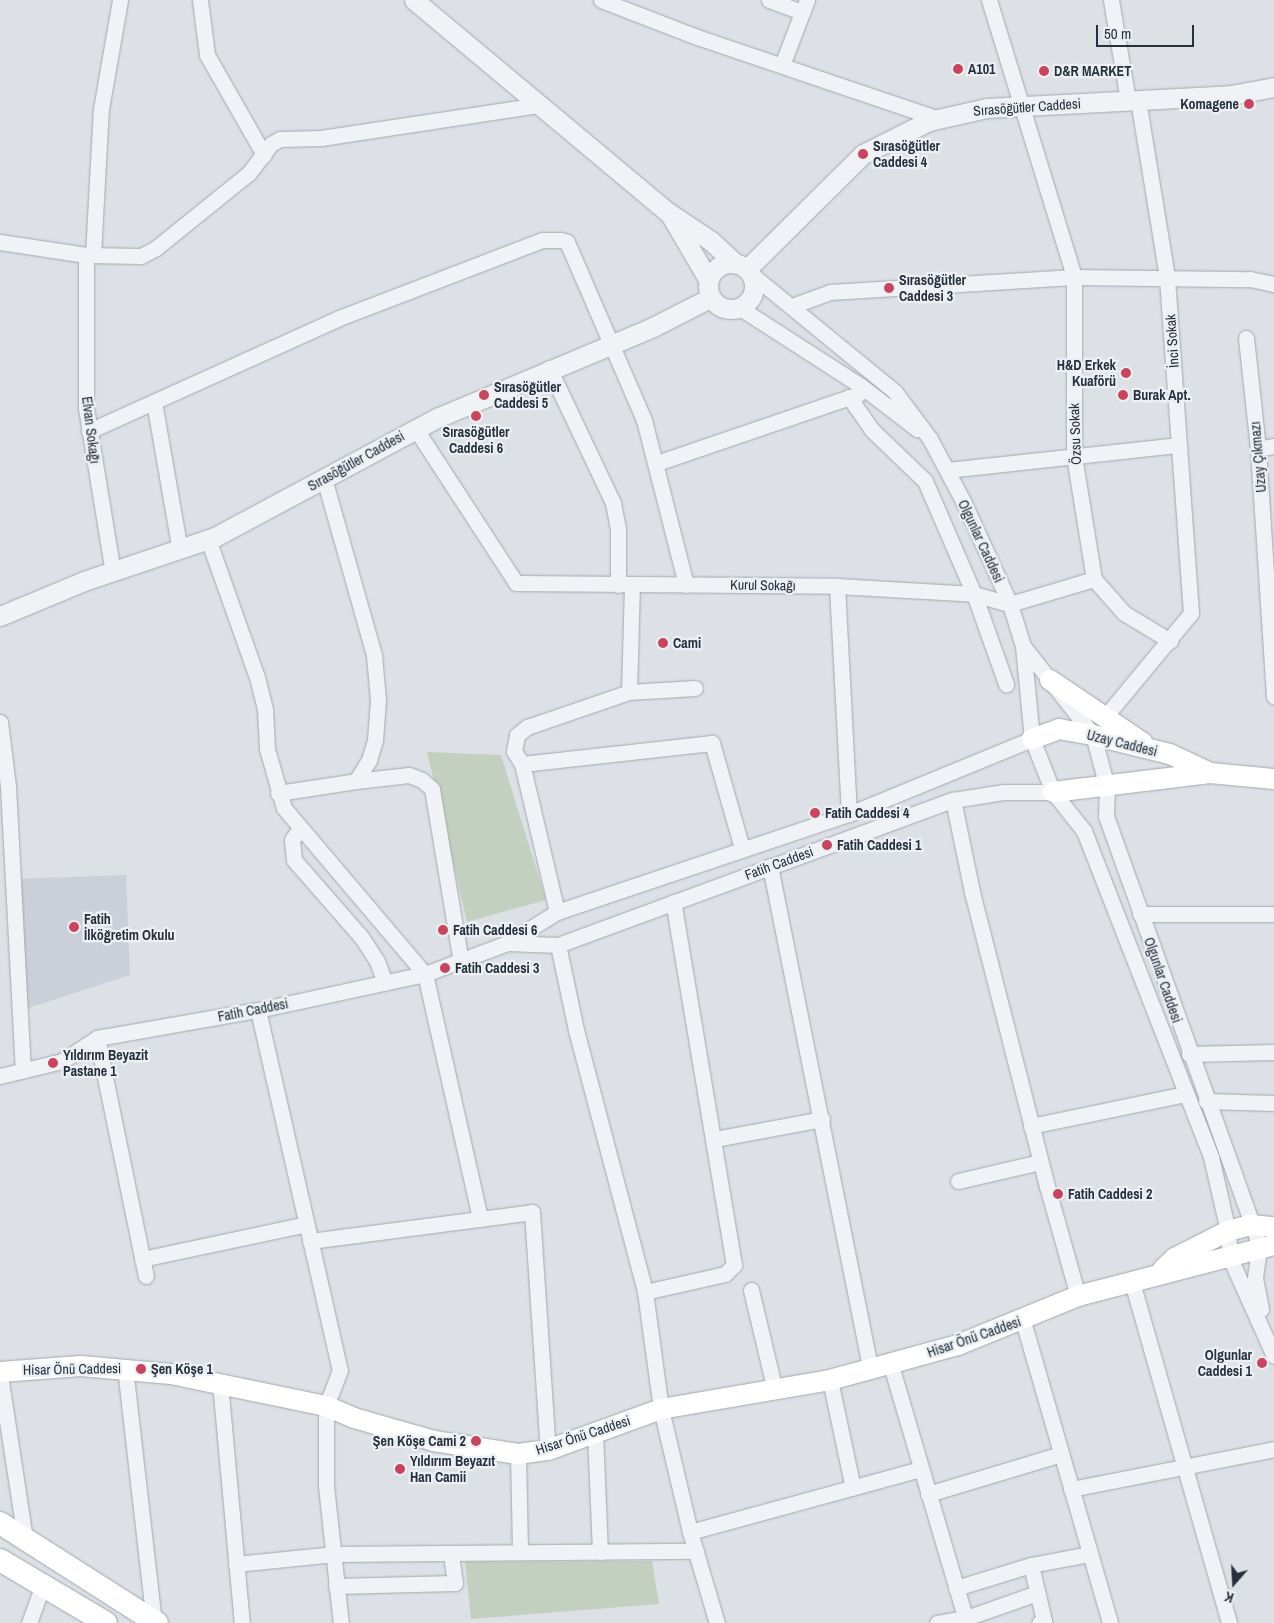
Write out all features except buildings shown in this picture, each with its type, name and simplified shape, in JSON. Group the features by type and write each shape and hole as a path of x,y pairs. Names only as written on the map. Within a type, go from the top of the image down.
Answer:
{"main road":[{"path":"1050,680 1155,751"},
{"name":"Uzay Caddesi","path":"1032,739 1059,728 1093,734 1155,751 1210,773"},
{"name":"Uzay Caddesi","path":"1053,792 1107,787 1210,773 1274,779"},
{"name":"Hisar Önü Caddesi","path":"1156,1276 1175,1258 1228,1231 1250,1225 1274,1227"},
{"name":"Hisar Önü Caddesi","path":"0,1374 52,1367 125,1368 220,1383 326,1406 354,1418 434,1441 518,1454 548,1450 661,1409 776,1391 830,1380 870,1367 958,1345 1078,1296 1267,1247"},
{"path":"0,1523 155,1622"},
{"path":"0,1560 42,1587 106,1623"}],"street":[{"name":"Elvan Sokağı","path":"113,572 86,408 90,255 100,119 120,0"},
{"path":"200,0 207,55 264,155"},
{"path":"414,0 669,213 711,240 744,269 753,294 740,308"},
{"path":"601,0 688,34 936,118"},
{"path":"769,0 805,6 782,65"},
{"name":"Özsu Sokak","path":"989,0 1019,106 1074,278 1074,456 1094,579"},
{"name":"İnci Sokak","path":"1111,0 1133,100 1167,277 1191,613 1170,642"},
{"name":"Sırasöğütler Caddesi","path":"744,269 863,154 895,135 936,118 967,110 1230,95 1274,87"},
{"path":"0,242 90,255 141,256 152,251 250,174 271,144 280,139 321,138 540,105"},
{"path":"669,213 708,279 710,298 727,309 740,308 869,392 930,439"},
{"path":"89,431 339,318 548,239 567,242 635,394 657,463 686,585"},
{"path":"708,279 716,268 744,269"},
{"name":"Olgunlar Caddesi","path":"744,269 792,306 895,392 930,439 948,470 1010,604 1023,646 1032,739 1053,792 1084,831 1211,1158 1228,1231 1230,1258 1265,1330 1274,1356"},
{"path":"792,306 830,292 1074,278 1167,277 1250,279 1274,284"},
{"name":"Sırasöğütler Caddesi","path":"0,616 56,592 180,551 208,539 274,508 415,428 549,368 678,316 710,298"},
{"name":"Uzay Çıkmazı","path":"1246,338 1258,449 1274,696"},
{"path":"549,368 613,503 625,585 629,692"},
{"path":"657,463 849,397 869,392"},
{"path":"849,397 871,429 900,453 925,481 974,594 1006,684"},
{"path":"154,402 180,551"},
{"name":"Kurul Sokağı","path":"415,428 516,583 837,586 974,594 1010,604"},
{"path":"948,470 1179,445"},
{"path":"1258,449 1274,446"},
{"path":"324,478 374,655 377,677 375,740 369,760 356,781"},
{"path":"208,539 259,684 267,749 278,794 300,828 339,869 425,974 480,1219"},
{"path":"1010,604 1094,579 1124,613 1170,642 1105,717"},
{"path":"837,586 848,814"},
{"name":"Olgunlar Caddesi","path":"1023,646 1093,734 1107,787 1106,816 1250,1225 1267,1247 1255,1278 1265,1330"},
{"path":"557,912 522,764 514,746 522,730 629,692 695,688"},
{"path":"0,722 8,786 23,1071"},
{"name":"Fatih Caddesi","path":"0,1076 62,1061 97,1038 258,1010 425,974 461,962 507,943 557,912 675,874 742,848 848,814 1032,739"},
{"path":"522,764 712,743 742,848"},
{"path":"278,794 356,781 408,775 422,780 432,789 461,962"},
{"name":"Fatih Caddesi","path":"507,943 558,944 953,800 1004,792 1053,792"},
{"path":"953,800 972,892 1040,1162 1078,1296"},
{"path":"300,828 292,840 294,860 362,938 377,961 384,982"},
{"path":"770,866 870,1367"},
{"path":"645,1292 725,1274 733,1268 715,1139 673,902"},
{"path":"1140,914 1274,914"},
{"path":"558,944 576,1030 645,1292 661,1409 690,1532 717,1623"},
{"path":"258,1010 340,1370 326,1406 326,1486 340,1623"},
{"path":"97,1038 146,1276"},
{"path":"1189,1054 1274,1052"},
{"path":"1031,1126 1186,1094"},
{"path":"1206,1101 1274,1103"},
{"path":"715,1139 822,1119"},
{"path":"958,1181 1040,1162"},
{"path":"310,1241 532,1212 548,1450"},
{"path":"142,1259 306,1224"},
{"path":"1132,1282 1183,1467 1229,1623"},
{"path":"751,1290 776,1391"},
{"path":"1023,1320 1110,1623"},
{"path":"890,1362 966,1620"},
{"path":"125,1368 155,1622"},
{"path":"0,1374 25,1539"},
{"path":"830,1380 852,1488"},
{"path":"220,1383 242,1623"},
{"path":"595,1433 600,1552"},
{"path":"1071,1489 1274,1449"},
{"path":"518,1454 520,1552"},
{"path":"928,1494 1061,1454"},
{"path":"690,1532 920,1469"},
{"path":"236,1564 334,1554 696,1551"},
{"path":"336,1586 456,1583 451,1553"},
{"path":"956,1588 1031,1565 1090,1554"},
{"path":"1031,1565 1044,1621 1038,1623"},
{"path":"29,1623 42,1587"},
{"path":"937,1623 966,1620 1037,1593"}],"shaded area":[{"name":"Fatih İlköğretim Okulu","path":"126,875 130,975 22,1010 17,879"}],"green space":[{"path":"427,752 501,755 546,900 467,922"},
{"path":"652,1561 659,1604 471,1619 465,1562"}],"place":[{"name":"A101","path":"958,69"},
{"name":"D&R MARKET","path":"1044,71"},
{"name":"Komagene","path":"1249,104"},
{"name":"Sırasöğütler Caddesi 4","path":"863,154"},
{"name":"Sırasöğütler Caddesi 3","path":"889,288"},
{"name":"H&D Erkek Kuaförü","path":"1126,373"},
{"name":"Sırasöğütler Caddesi 5","path":"484,395"},
{"name":"Burak Apt.","path":"1123,395"},
{"name":"Sırasöğütler Caddesi 6","path":"476,416"},
{"name":"Cami","path":"663,643"},
{"name":"Fatih Caddesi 4","path":"815,813"},
{"name":"Fatih Caddesi 1","path":"827,845"},
{"name":"Fatih İlköğretim Okulu","path":"74,927"},
{"name":"Fatih Caddesi 6","path":"443,930"},
{"name":"Fatih Caddesi 3","path":"445,968"},
{"name":"Yıldırım Beyazit Pastane 1","path":"53,1063"},
{"name":"Fatih Caddesi 2","path":"1058,1194"},
{"name":"Olgunlar Caddesi 1","path":"1262,1363"},
{"name":"Şen Köşe 1","path":"141,1369"},
{"name":"Şen Köşe Cami 2","path":"476,1441"},
{"name":"Yıldırım Beyazıt Han Camii","path":"400,1469"}]}
